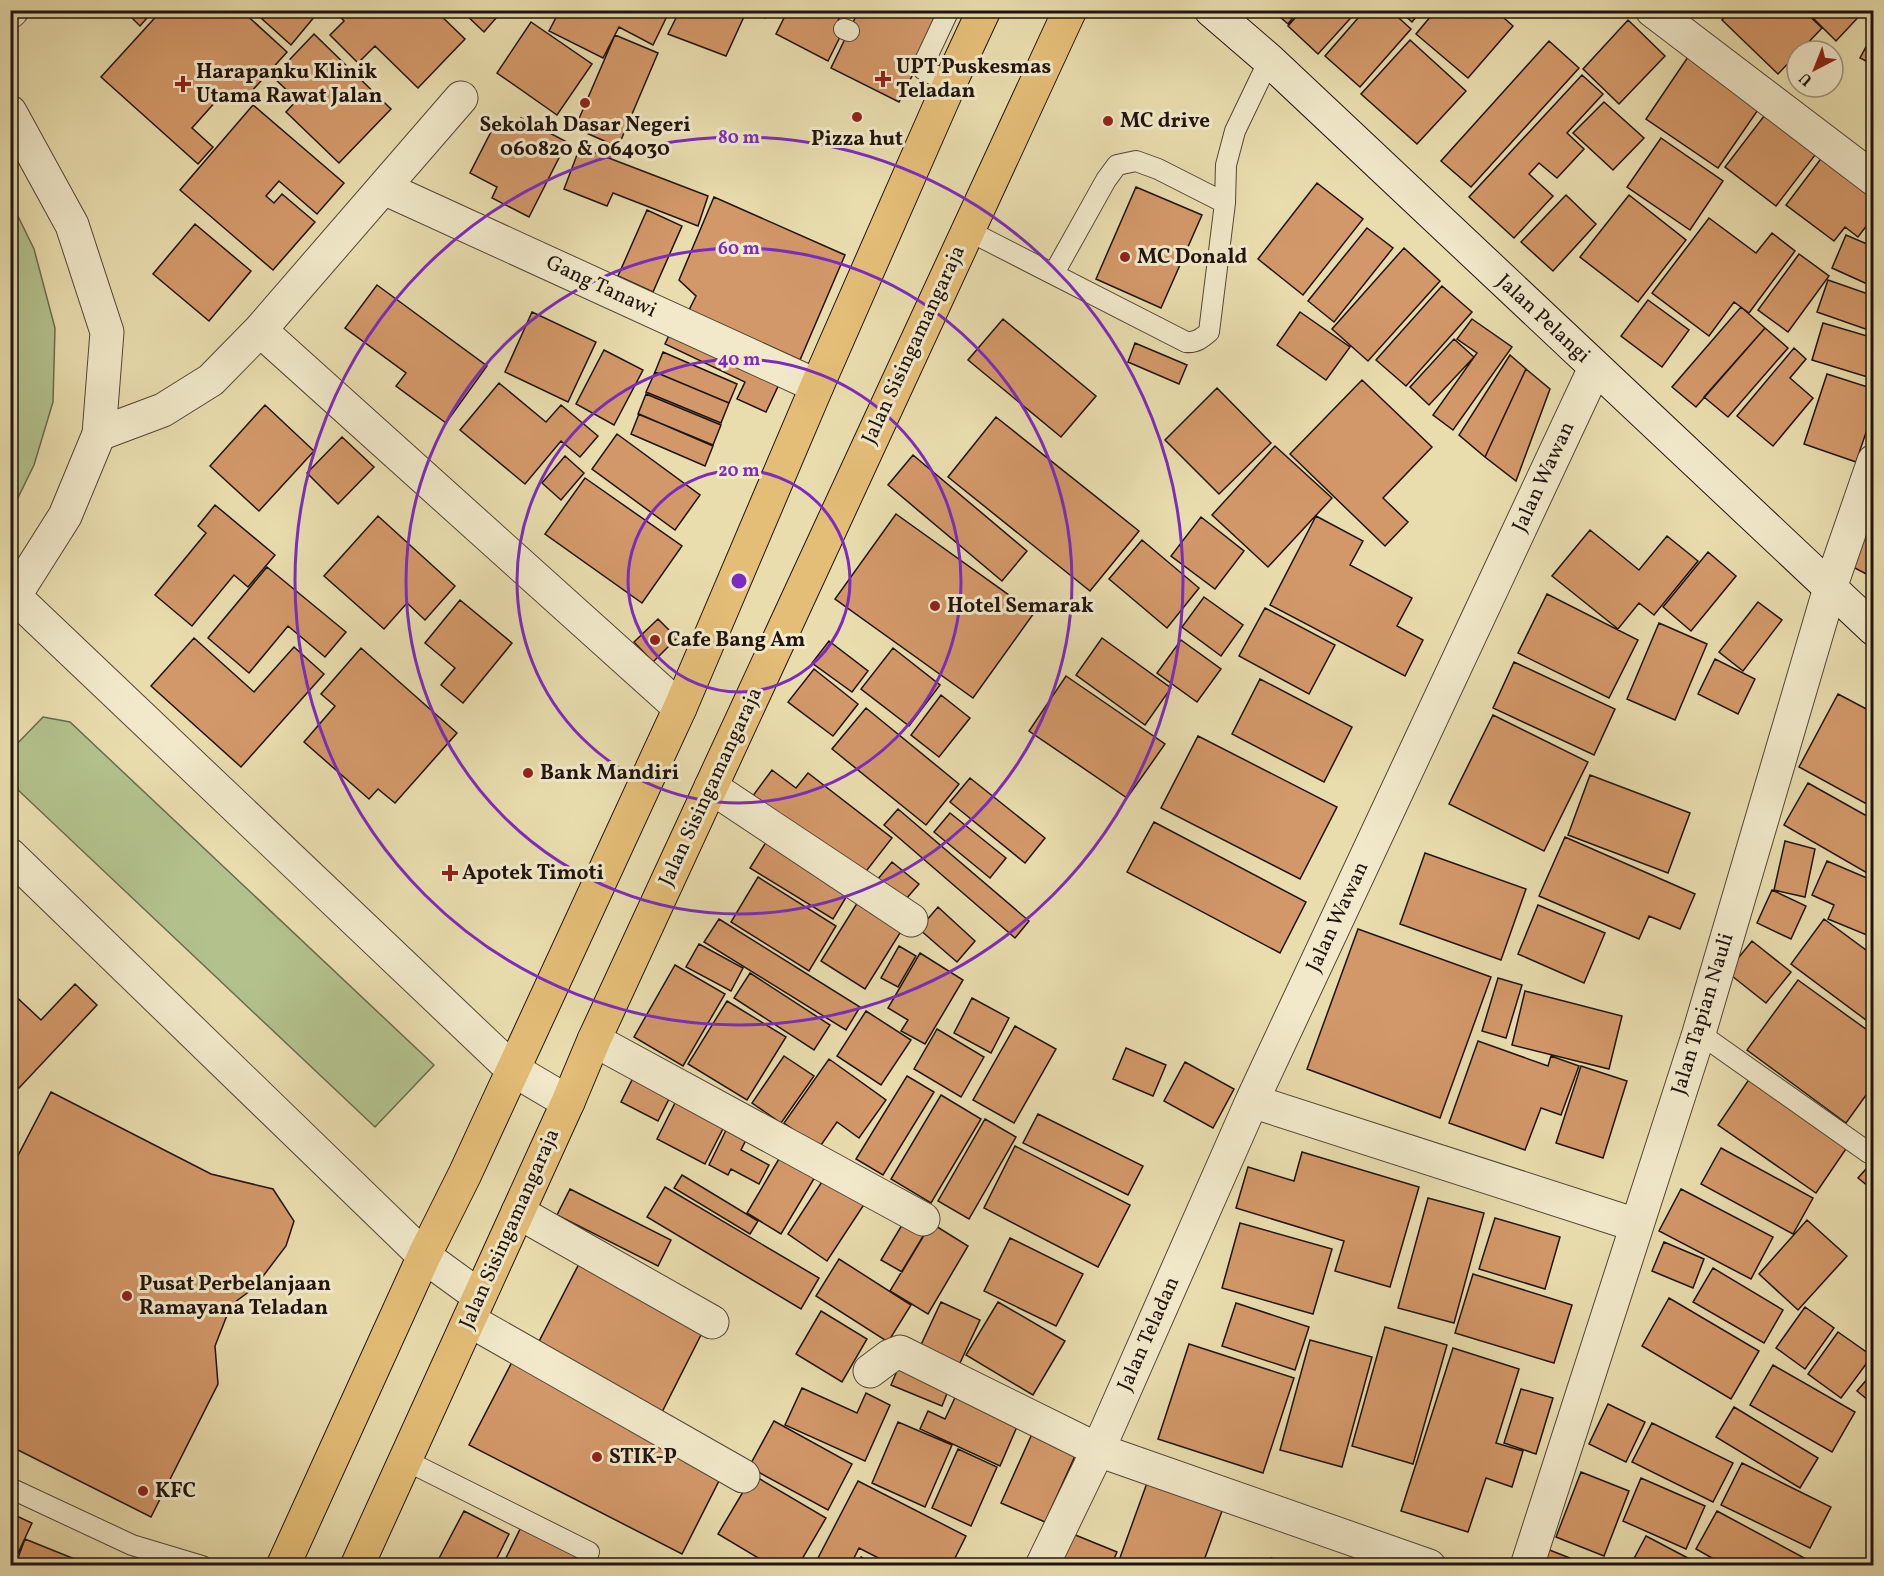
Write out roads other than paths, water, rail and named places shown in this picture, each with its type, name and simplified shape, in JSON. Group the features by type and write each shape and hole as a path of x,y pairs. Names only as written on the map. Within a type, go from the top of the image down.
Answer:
{"main road":[{"path":"283,1566 424,1256 465,1174 680,708 817,386 984,10"},
{"name":"Jalan Sisingamangaraja","path":"357,1566 519,1212 594,1040 1070,10"}],"street":[{"name":"Jalan Pelangi","path":"1211,10 1269,60 1874,628"},
{"path":"1652,10 1874,179"},
{"path":"99,434 163,410 211,380 260,330 461,98"},
{"path":"10,112 72,225 107,332 99,434 65,516 13,600 512,1069 568,1102"},
{"name":"Gang Tanawi","path":"384,188 817,386"},
{"path":"260,330 680,708"},
{"name":"Jalan Wawan","path":"1252,1101 1595,368"},
{"name":"Jalan Tapian Nauli","path":"1527,1566 1699,1033 1830,588 1874,461"},
{"path":"711,787 911,920"},
{"path":"10,855 424,1256 474,1308 743,1476"},
{"path":"594,1040 923,1219"},
{"path":"1252,1101 1635,1226"},
{"name":"Jalan Teladan","path":"1042,1566 1098,1450 1252,1101"},
{"path":"519,1212 712,1322"},
{"path":"870,1371 890,1356 900,1352 1098,1450 1430,1566"}],"lane":[{"path":"948,10 922,62 924,70 950,83"},
{"path":"968,230 1186,342 1200,339 1209,332 1225,203 1226,165 1235,131 1269,60"},
{"path":"1054,273 1106,180 1117,165 1136,161 1158,169 1225,203"},
{"path":"1699,1033 1869,1153"},
{"path":"405,1460 589,1552"},
{"path":"10,1488 132,1545 202,1566"}],"place":[{"name":"UPT Puskesmas Teladan","path":"883,79"},
{"name":"Harapanku Klinik Utama Rawat Jalan","path":"183,84"},
{"name":"Sekolah Dasar Negeri 060820 & 064030","path":"585,103"},
{"name":"Pizza hut","path":"857,117"},
{"name":"MC drive","path":"1108,121"},
{"name":"MC Donald","path":"1125,257"},
{"name":"Hotel Semarak","path":"935,606"},
{"name":"Cafe Bang Am","path":"655,640"},
{"name":"Bank Mandiri","path":"528,773"},
{"name":"Apotek Timoti","path":"450,873"},
{"name":"Pusat Perbelanjaan Ramayana Teladan","path":"127,1296"},
{"name":"STIK-P","path":"597,1457"},
{"name":"KFC","path":"143,1491"}]}
